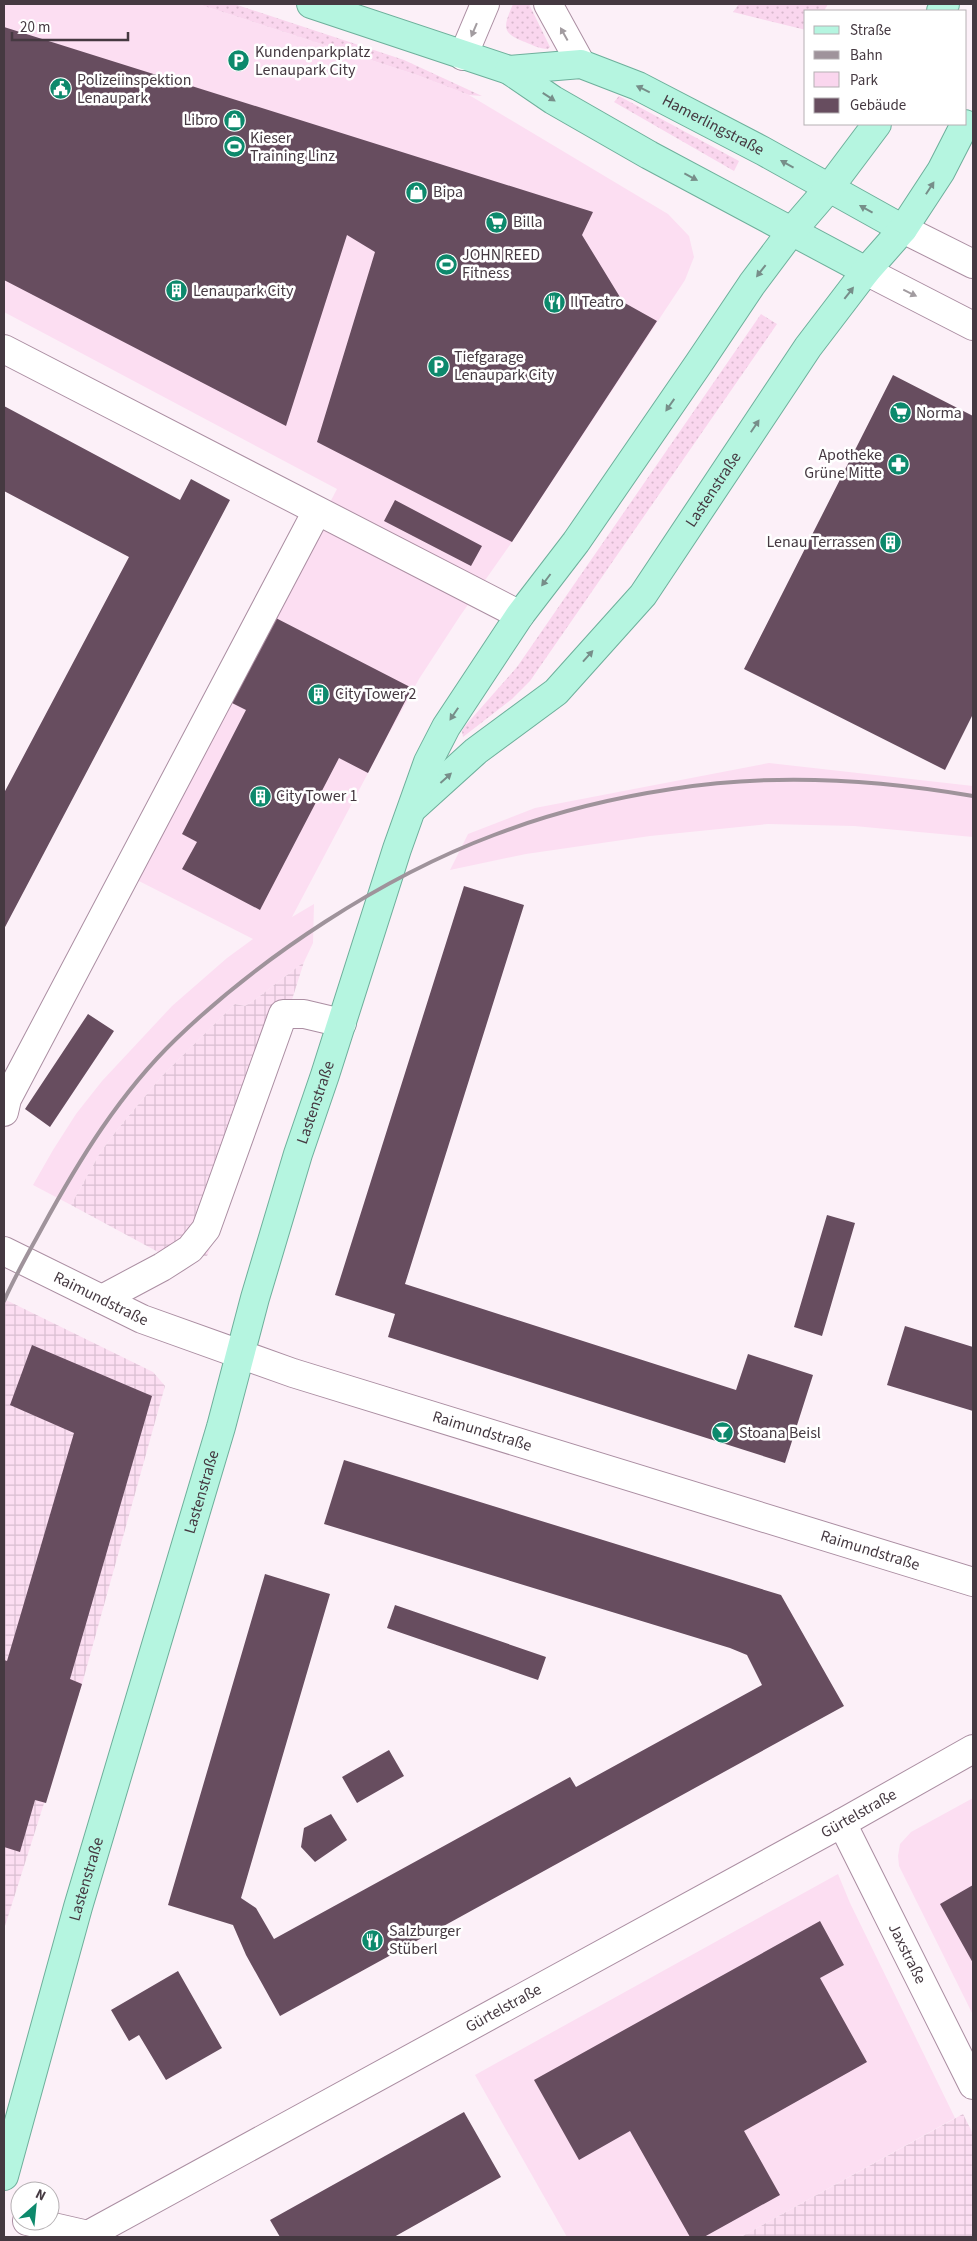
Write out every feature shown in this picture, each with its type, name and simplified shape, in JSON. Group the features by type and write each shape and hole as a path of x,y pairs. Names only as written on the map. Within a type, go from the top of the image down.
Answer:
{"main road":[{"name":"Hamerlingstraße","path":"311,4 509,70 553,100 791,232 866,271"},
{"name":"Hamerlingstraße","path":"509,70 581,64 646,90 763,151 903,229"},
{"name":"Lastenstraße","path":"967,119 973,107"},
{"name":"Lastenstraße","path":"4,2176 78,1907 221,1427 298,1154 410,811 428,762 446,727 520,615 576,542 752,284 791,232 829,188 876,125"},
{"name":"Lastenstraße","path":"410,811 476,751 556,692 644,595 808,347 866,271 903,229 941,171 964,125"}],"street":[{"path":"463,56 485,4"},
{"path":"548,4 581,64"},
{"path":"903,229 973,264"},
{"path":"866,271 973,326"},
{"path":"4,349 520,615"},
{"path":"4,1112 7,1099 317,511"},
{"path":"102,1299 162,1267 190,1249 206,1229 283,1014 304,1014 342,1023"},
{"name":"Raimundstraße","path":"4,1251 142,1319 240,1355 339,1388 973,1582"},
{"name":"Gürtelstraße","path":"60,2228 88,2234 842,1823 973,1749"},
{"name":"Jaxstraße","path":"842,1823 973,2086"}],"shaded area":[{"path":"4,4 198,4 417,75 469,95 668,214 689,236 694,257 685,280 419,679 292,917 314,904 313,943 304,962 245,1006 235,1004 163,1075 100,1153 71,1205 33,1185 76,1114 102,1081 172,1006 227,958 253,939 133,878 337,489 4,312"},
{"path":"769,763 973,786 973,837 854,826 768,824 650,836 526,854 450,870 468,834 535,808"},
{"path":"304,962 221,1222 207,1256 160,1253 71,1205 100,1153 163,1075 235,1004 245,1006"},
{"path":"4,1299 153,1372 165,1386 82,1684 4,1929"},
{"path":"973,1798 973,2015 899,1866 898,1856 900,1844 911,1832"},
{"path":"838,1874 850,1903 955,2118 741,2237 567,2237 475,2075"},
{"path":"963,2114 973,2134 973,2237 741,2237"}],"green space":[{"path":"198,4 234,4 404,60 482,96 469,95 417,75"},
{"path":"513,4 529,4 550,47 548,49 536,47 517,39 508,32 506,23"},
{"path":"739,4 828,4 825,10 804,10 804,30 733,12"},
{"path":"619,96 739,161 734,171 614,102"},
{"path":"761,314 777,324 530,681 512,699 463,737 462,731 465,726 517,667"}],"building":[{"name":"Lenaupark City","path":"4,27 593,212 582,235 623,302 657,321 512,542 317,442 375,252 347,235 286,426 4,280"},
{"name":"Lenau Terrassen","path":"893,375 973,416 973,714 945,770 744,669"},
{"path":"4,406 180,500 191,479 230,500 4,929 4,793 129,557 4,491"},
{"path":"395,500 482,546 471,566 384,521"},
{"path":"270,615 412,688 368,773 339,758 260,910 182,869 197,842 182,834 246,710 226,700"},
{"path":"464,886 524,905 405,1284 736,1390 748,1354 813,1375 785,1463 388,1337 395,1314 335,1295"},
{"path":"88,1014 114,1031 50,1127 25,1109"},
{"path":"827,1215 855,1223 822,1336 794,1327"},
{"path":"905,1326 973,1347 973,1411 887,1385"},
{"path":"32,1345 152,1396 70,1679 82,1684 46,1803 35,1800 20,1852 4,1847 4,1660 7,1661 74,1433 10,1405"},
{"path":"344,1460 781,1595 844,1706 280,2016 246,1955 233,1925 168,1905 265,1574 330,1594 241,1898 256,1908 274,1939 570,1777 576,1787 762,1685 747,1655 730,1648 324,1524"},
{"path":"395,1605 546,1657 538,1680 387,1628"},
{"path":"389,1750 404,1776 357,1803 342,1777"},
{"path":"331,1814 347,1840 315,1862 301,1847 304,1828"},
{"path":"973,1885 973,1963 940,1904"},
{"path":"820,1921 844,1965 820,1978 867,2062 744,2131 780,2195 704,2237 690,2237 630,2131 579,2160 534,2080"},
{"path":"178,1971 222,2048 166,2080 139,2035 129,2041 111,2010"},
{"path":"464,2112 501,2177 394,2237 280,2237 270,2220"}],"railway":[{"path":"4,1301 17,1273 86,1153 119,1105 156,1060 209,1008 284,949 367,896 409,873 452,852 537,820 604,802 672,789 747,781 823,780 898,785 973,796"}],"place":[{"name":"Kundenparkplatz Lenaupark City","path":"239,61"},
{"name":"Polizeiinspektion Lenaupark","path":"61,89"},
{"name":"Libro","path":"234,120"},
{"name":"Kieser Training Linz","path":"234,147"},
{"name":"Bipa","path":"417,192"},
{"name":"Billa","path":"497,222"},
{"name":"JOHN REED Fitness","path":"446,264"},
{"name":"Lenaupark City","path":"177,291"},
{"name":"Il Teatro","path":"554,302"},
{"name":"Tiefgarage Lenaupark City","path":"438,366"},
{"name":"Norma","path":"900,413"},
{"name":"Apotheke Grüne Mitte","path":"898,464"},
{"name":"Lenau Terrassen","path":"891,542"},
{"name":"City Tower 2","path":"319,694"},
{"name":"City Tower 1","path":"260,796"},
{"name":"Stoana Beisl","path":"723,1433"},
{"name":"Salzburger Stüberl","path":"373,1940"}]}
